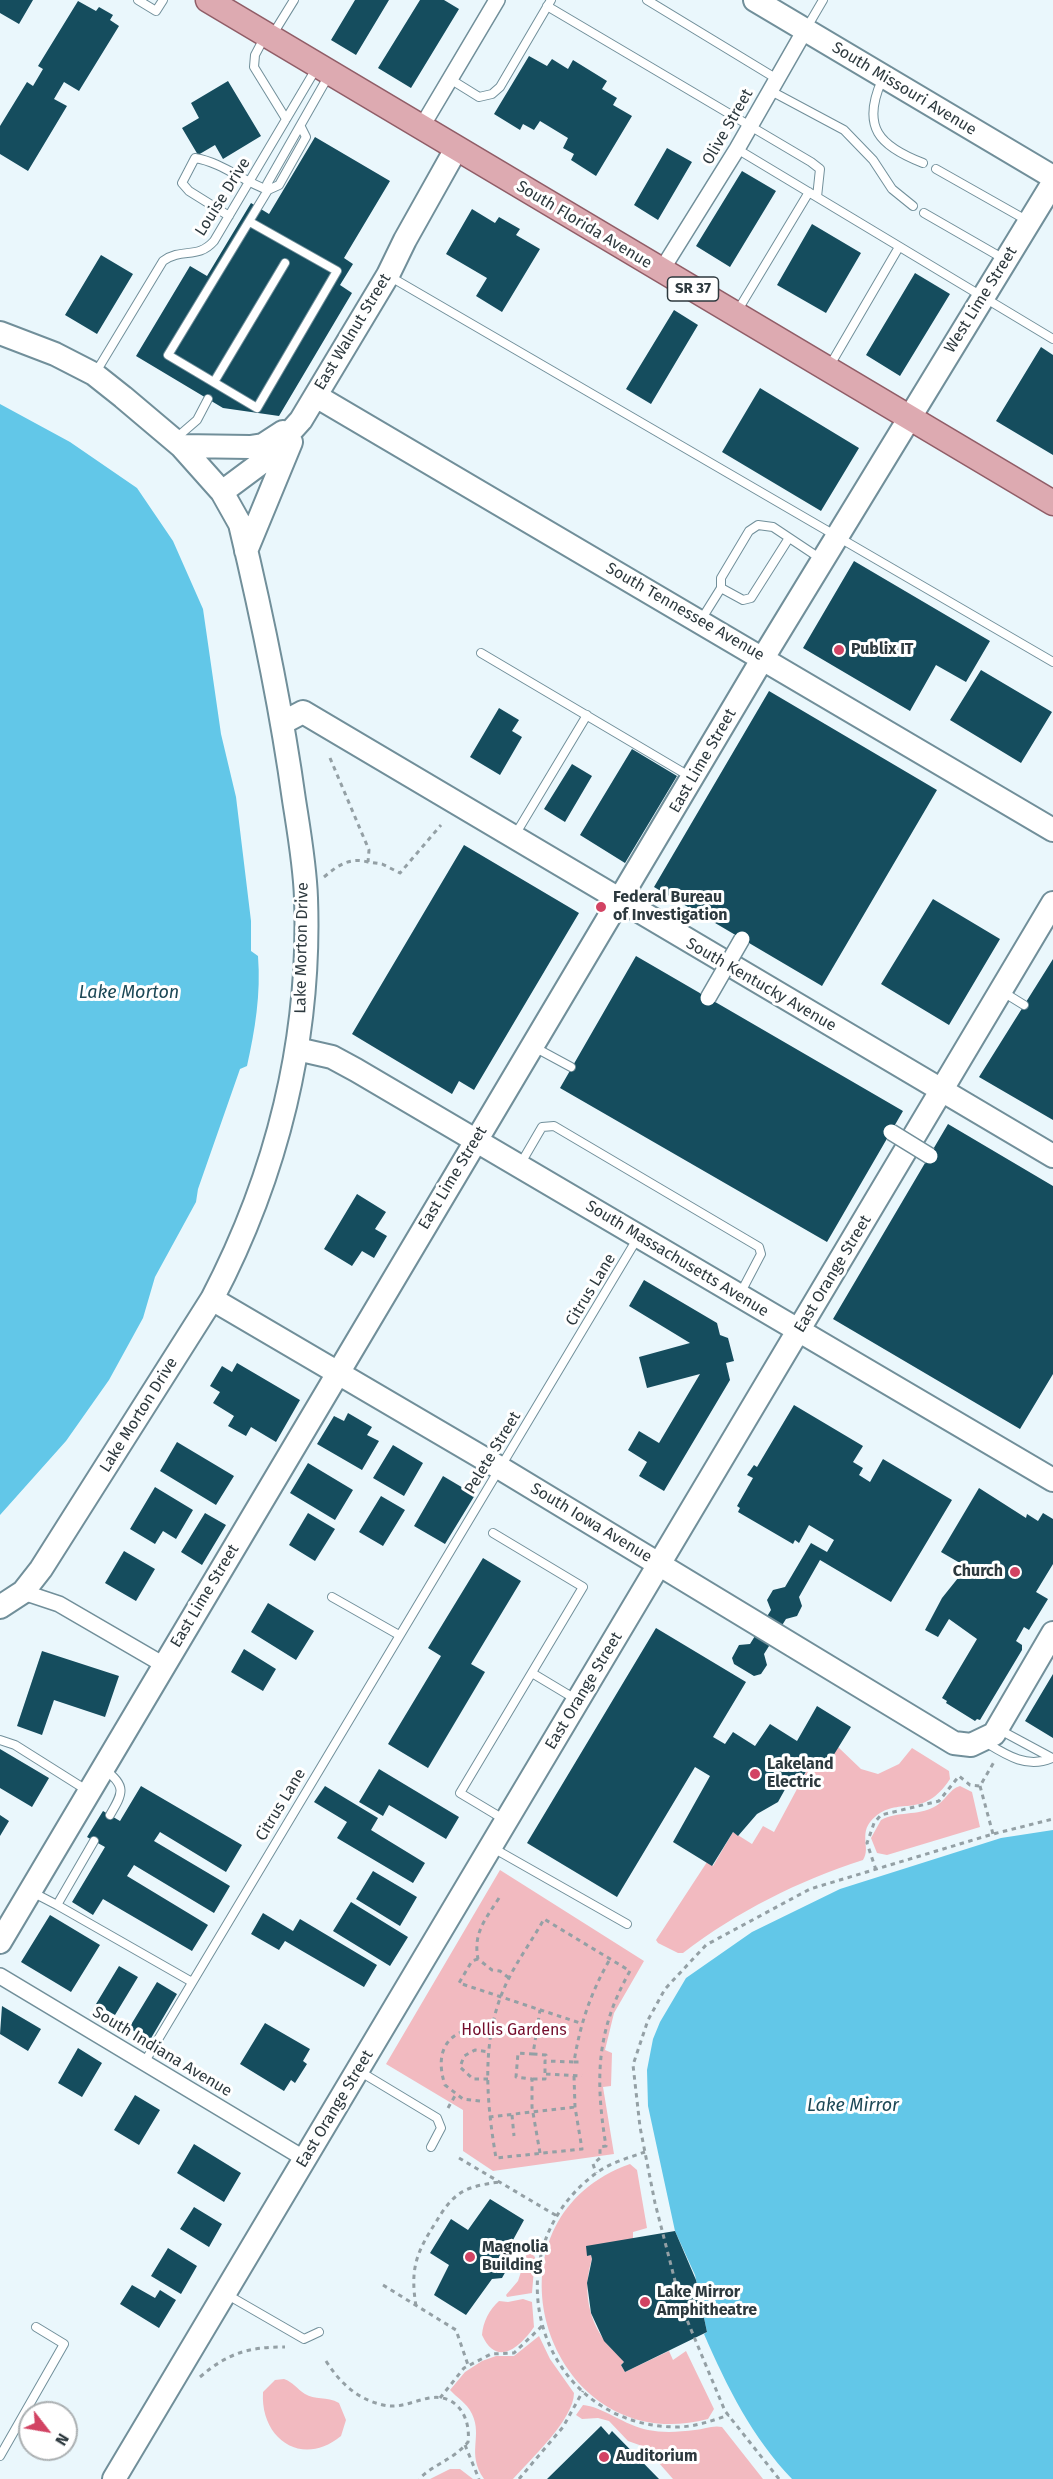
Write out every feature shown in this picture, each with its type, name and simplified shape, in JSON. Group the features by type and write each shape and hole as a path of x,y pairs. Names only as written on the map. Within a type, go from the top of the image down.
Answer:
{"main road":[{"name":"South Florida Avenue","path":"208,0 1053,503"}],"street":[{"path":"421,128 497,0"},
{"name":"South Missouri Avenue","path":"755,0 1053,177"},
{"name":"Olive Street","path":"661,271 737,149 805,30"},
{"name":"East Walnut Street","path":"222,492 265,460 300,422 388,276 405,240 456,149"},
{"name":"West Lime Street","path":"909,417 1053,183"},
{"name":"Lake Morton Drive","path":"0,333 55,354 94,374 178,443 222,492 240,524 284,722 306,898 304,978 292,1082 273,1156 234,1256 212,1299 41,1569 23,1593 0,1607"},
{"name":"South Tennessee Avenue","path":"316,396 1053,830"},
{"name":"East Lime Street","path":"0,1942 475,1140 620,902 763,658 909,417"},
{"path":"178,443 263,445 300,422"},
{"path":"246,551 300,422"},
{"name":"South Kentucky Avenue","path":"284,722 303,712 620,902 1053,1156"},
{"name":"East Orange Street","path":"114,2479 798,1331 920,1151 943,1091 1053,903"},
{"path":"708,998 742,939"},
{"name":"South Massachusetts Avenue","path":"297,1049 332,1057 1053,1480"},
{"path":"890,1134 920,1151"},
{"name":"South Iowa Avenue","path":"212,1299 500,1468 954,1743 983,1737"},
{"path":"23,1593 59,1604 164,1665"},
{"path":"983,1737 1053,1633"},
{"name":"South Indiana Avenue","path":"0,1976 62,2011 144,2064 305,2159"}],"lane":[{"path":"138,0 156,11 163,0"},
{"path":"286,119 254,67 255,55 294,0"},
{"path":"647,0 844,130 873,160 892,189 913,206"},
{"name":"Olive Street","path":"805,30 823,0"},
{"path":"450,79 479,97 492,94 500,87 549,3 820,169 817,197"},
{"path":"250,222 336,271 257,408 168,355 268,190 279,185 306,137 301,127 324,70"},
{"name":"Louise Drive","path":"94,374 163,261 174,253 205,251 229,216 286,119 324,70"},
{"path":"884,77 876,95 872,113 879,136 892,149 923,163"},
{"path":"737,149 1053,339"},
{"path":"229,216 189,191 182,183 195,159 206,160 248,183 268,190"},
{"path":"936,169 1029,222"},
{"path":"735,314 809,192"},
{"path":"924,213 1006,260"},
{"path":"828,369 898,247"},
{"path":"214,382 285,263"},
{"path":"388,276 1053,662"},
{"path":"178,443 197,420 208,399"},
{"path":"700,621 721,588 721,578 749,531 758,525 773,527 822,560"},
{"path":"721,588 742,600 751,598 789,538"},
{"path":"481,653 693,778"},
{"path":"513,838 587,715"},
{"path":"1001,992 1024,1005"},
{"path":"532,1046 572,1067"},
{"path":"519,1166 542,1127 554,1126 759,1247 761,1254 739,1295"},
{"path":"890,1134 920,1151"},
{"name":"Citrus Lane","path":"565,1359 639,1236"},
{"name":"Pelete Street","path":"443,1561 565,1359"},
{"path":"493,1533 583,1587 460,1793 507,1821"},
{"name":"Citrus Lane","path":"144,2064 443,1561"},
{"path":"332,1596 399,1635"},
{"path":"532,1673 579,1701"},
{"path":"983,1737 1053,1758"},
{"path":"983,1737 1025,1762 1035,1763 1053,1758"},
{"path":"0,1740 15,1745 89,1792"},
{"path":"103,1768 115,1777 122,1788 121,1796 110,1815"},
{"path":"57,1905 94,1841"},
{"path":"491,1847 627,1924"},
{"path":"30,1891 192,1982"},
{"path":"357,2071 437,2118 441,2128 431,2147"},
{"path":"225,2294 304,2339 319,2332"},
{"path":"0,2456 64,2344 36,2326"}],"path":[{"path":"330,758 369,850 368,862"},
{"path":"324,877 349,861 357,859 382,864 400,873 441,825"},
{"path":"993,1834 980,1786 996,1759"},
{"path":"876,1870 867,1843 874,1823 881,1815 939,1801 959,1776 969,1785 980,1786"},
{"path":"779,2479 729,2415 682,2308 645,2152 633,2065 648,2020 664,1989 706,1945 810,1889 993,1834 1053,1819"},
{"path":"499,1898 480,1928 476,1944 478,1959 492,1970 500,1971 509,1978"},
{"path":"574,2076 575,2108 582,2149 496,2158 489,2117 489,2052 501,1997 509,1978 544,1919 630,1971 616,1996 600,2047 599,2104 606,2146 600,2147 600,2158 593,2164 596,2173"},
{"path":"478,1959 472,1961 459,1983 581,2023"},
{"path":"574,2062 581,2023 596,1984 610,1959"},
{"path":"533,2054 540,2010"},
{"path":"480,2101 456,2094 445,2085 440,2060 445,2047 455,2034 465,2028 482,2028"},
{"path":"488,2079 473,2079 460,2067 464,2056 475,2050 489,2052"},
{"path":"518,2054 546,2055 545,2061 545,2079 516,2077 518,2054"},
{"path":"545,2061 583,2062"},
{"path":"546,2074 582,2076"},
{"path":"532,2079 533,2113 540,2153"},
{"path":"448,2108 456,2094"},
{"path":"489,2117 575,2108"},
{"path":"512,2115 514,2136"},
{"path":"645,2152 596,2173 570,2196 547,2232 539,2265 537,2307 542,2326 549,2347 568,2376 583,2391 625,2419 675,2427 701,2425 729,2415"},
{"path":"459,2158 557,2216"},
{"path":"416,2306 413,2276 419,2248 446,2207 459,2193 477,2186 499,2182"},
{"path":"383,2285 456,2330 468,2365"},
{"path":"440,2398 449,2383 468,2365 491,2354 514,2353 542,2326"},
{"path":"192,2383 222,2358 243,2350 285,2347"},
{"path":"326,2361 339,2381 360,2398 385,2406 406,2405 430,2398 440,2398 452,2402 466,2416 469,2432 465,2445 446,2463 430,2469 419,2479"},
{"path":"519,2479 563,2427 583,2391"},
{"path":"465,2445 479,2479"}],"green space":[{"path":"838,1747 861,1769 878,1774 899,1764 912,1748 949,1771 950,1779 931,1799 885,1810 876,1816 870,1822 865,1834 866,1850 863,1860 815,1877 769,1899 725,1924 683,1953 678,1953 658,1943 656,1940 707,1862 713,1866 733,1832 752,1844 763,1826 774,1832 812,1761 825,1769"},
{"path":"960,1786 972,1792 980,1827 887,1855 877,1853 871,1838 881,1820 894,1815 928,1810 938,1805"},
{"name":"Hollis Gardens","path":"500,1870 644,1961 614,2013 605,2050 612,2053 611,2086 603,2087 614,2154 493,2171 463,2151 463,2110 386,2064"},
{"path":"630,2164 637,2170 647,2228 633,2232 633,2240 587,2256 591,2255 592,2259 587,2291 594,2322 609,2347 624,2362 621,2365 625,2372 669,2351 673,2360 686,2351 714,2409 708,2419 652,2423 605,2405 570,2372 549,2329 542,2281 552,2234 581,2193"},
{"path":"528,2250 535,2257 532,2293 507,2297 506,2295 518,2281"},
{"path":"523,2299 532,2302 534,2327 515,2347 501,2352 494,2350 482,2335 487,2316 499,2301"},
{"path":"539,2336 550,2359 574,2393 572,2403 567,2415 550,2439 513,2479 484,2479 476,2461 476,2430 472,2414 450,2390 465,2372 482,2361 496,2356 514,2356"},
{"path":"284,2379 309,2396 330,2399 339,2403 346,2420 341,2436 326,2445 312,2449 298,2449 286,2444 276,2435 268,2423 263,2392 275,2380"},
{"path":"583,2405 598,2409 631,2425 654,2431 677,2432 722,2427 763,2479 673,2479 645,2447 628,2441 609,2421 598,2418 582,2419 576,2415"},
{"path":"450,2469 460,2469 473,2479 430,2479"}],"water":[{"name":"Lake Morton","path":"0,404 70,442 137,488 173,541 203,609 221,734 236,797 251,921 251,951 258,956 259,984 257,1012 247,1066 240,1069 198,1189 196,1202 155,1277 143,1318 109,1380 66,1441 0,1515"},
{"name":"Lake Mirror","path":"1053,1830 1053,2479 792,2479 765,2446 742,2411 704,2334 707,2332 695,2275 675,2231 648,2106 647,2070 653,2039 660,2022 686,1978 752,1932 840,1889 1001,1838"}],"building":[{"path":"0,0 33,0 19,24 0,13"},
{"path":"355,0 389,0 356,55 331,40"},
{"path":"420,0 444,0 459,9 411,88 378,68"},
{"path":"78,1 96,11 99,7 113,15 110,20 119,26 79,91 64,82 54,99 67,106 28,171 0,154 0,126 27,82 33,86 43,69 38,66"},
{"path":"529,56 547,66 552,59 568,69 573,60 607,81 602,89 617,98 613,105 632,116 596,176 571,160 574,154 563,148 568,138 540,121 534,130 523,124 520,130 494,114"},
{"path":"228,81 261,136 223,159 215,145 198,155 182,128 199,118 191,103"},
{"path":"315,137 390,181 344,258 353,264 340,285 352,293 279,416 223,408 136,356 190,266 207,276 251,203 269,214"},
{"path":"667,148 692,162 658,220 634,205"},
{"path":"742,171 776,191 730,267 696,246"},
{"path":"472,209 495,223 499,217 520,229 516,235 540,249 502,312 476,296 487,278 446,254"},
{"path":"812,224 861,253 826,313 777,285"},
{"path":"101,255 133,274 97,334 65,315"},
{"path":"915,273 950,294 900,376 866,355"},
{"path":"674,310 698,325 651,404 626,389"},
{"path":"1041,347 1053,355 1053,455 996,421"},
{"path":"760,388 859,448 821,511 722,452"},
{"path":"854,561 990,641 966,682 936,665 910,711 803,648"},
{"path":"981,670 1052,712 1021,763 950,720"},
{"path":"769,691 937,790 822,986 654,887"},
{"path":"499,708 519,720 512,731 522,737 500,775 470,757"},
{"path":"632,749 677,776 625,863 580,835"},
{"path":"572,764 592,776 565,822 544,809"},
{"path":"464,845 579,913 474,1090 459,1081 452,1094 352,1034"},
{"path":"933,899 1000,939 949,1025 881,984"},
{"path":"636,956 903,1111 827,1242 560,1088"},
{"path":"1053,959 1053,1120 979,1077"},
{"path":"948,1124 1053,1186 1053,1374 1020,1429 833,1319"},
{"path":"357,1194 386,1212 375,1229 387,1236 374,1258 362,1251 352,1266 324,1249"},
{"path":"644,1280 717,1323 720,1335 728,1338 734,1361 726,1363 730,1380 664,1491 639,1476 647,1462 628,1450 639,1431 659,1443 700,1374 647,1388 639,1357 690,1343 629,1306"},
{"path":"237,1363 300,1400 276,1442 251,1427 246,1436 228,1426 234,1416 213,1403 220,1392 210,1386 222,1366 232,1372"},
{"path":"794,1405 863,1446 853,1462 863,1468 859,1475 870,1482 883,1459 952,1500 891,1602 820,1560 799,1597 802,1606 797,1616 786,1619 764,1654 767,1665 761,1674 754,1676 734,1664 732,1658 739,1645 750,1644 771,1610 767,1600 773,1590 785,1587 811,1543 827,1552 834,1540 809,1525 799,1543 795,1540 793,1544 738,1512 740,1508 737,1506 753,1478 747,1475 754,1465 757,1467"},
{"path":"348,1413 372,1427 367,1435 379,1441 362,1470 317,1444 334,1416 344,1421"},
{"path":"177,1442 234,1476 216,1505 160,1471"},
{"path":"393,1445 423,1463 404,1496 373,1478"},
{"path":"308,1463 353,1490 335,1520 290,1493"},
{"path":"443,1476 475,1495 445,1544 414,1526"},
{"path":"155,1487 193,1510 176,1539 163,1531 155,1544 130,1529"},
{"path":"979,1488 1026,1518 1027,1514 1038,1521 1043,1513 1053,1519 1053,1564 1036,1592 1048,1599 1029,1630 1024,1627 1016,1641 1022,1645 1022,1650 980,1720 975,1721 946,1703 947,1701 942,1698 977,1639 949,1619 938,1637 925,1630 942,1598 958,1578 972,1570 941,1552"},
{"path":"381,1496 405,1510 383,1546 359,1532"},
{"path":"205,1513 226,1525 202,1565 181,1552"},
{"path":"308,1513 335,1529 315,1561 289,1545"},
{"path":"124,1551 155,1569 136,1601 105,1583"},
{"path":"483,1558 521,1581 471,1664 485,1672 428,1768 388,1744 441,1656 428,1648"},
{"path":"268,1603 314,1631 296,1660 251,1632"},
{"path":"656,1628 746,1682 713,1737 725,1744 733,1732 755,1746 770,1724 797,1741 817,1706 851,1727 825,1769 812,1761 796,1789 788,1784 778,1802 757,1814 738,1836 733,1832 712,1866 673,1842 710,1776 695,1767 617,1897 527,1843"},
{"path":"244,1649 276,1669 263,1691 231,1672"},
{"path":"42,1651 119,1676 105,1717 54,1700 42,1735 17,1726"},
{"path":"1053,1674 1053,1738 1025,1721"},
{"path":"0,1749 49,1778 32,1807 0,1788"},
{"path":"379,1769 459,1817 446,1839 389,1805 383,1816 359,1802"},
{"path":"141,1786 242,1845 226,1872 160,1832 154,1841 230,1886 214,1913 134,1865 127,1876 208,1925 192,1951 103,1899 93,1915 72,1902 105,1847 87,1837 103,1811 120,1821"},
{"path":"325,1786 378,1818 371,1830 425,1863 413,1883 337,1838 347,1822 314,1802"},
{"path":"0,1815 9,1821 0,1836"},
{"path":"373,1871 417,1897 400,1926 356,1899"},
{"path":"351,1902 408,1937 390,1966 333,1931"},
{"path":"263,1913 293,1931 300,1919 377,1965 364,1987 285,1941 279,1950 251,1934"},
{"path":"50,1915 100,1945 71,1992 21,1962"},
{"path":"119,1966 138,1977 115,2015 96,2004"},
{"path":"157,1982 177,1994 150,2040 129,2028"},
{"path":"2,2006 41,2029 28,2051 0,2034"},
{"path":"265,2023 310,2049 303,2061 307,2064 295,2083 291,2080 284,2091 240,2064"},
{"path":"78,2048 102,2063 82,2097 58,2083"},
{"path":"135,2095 160,2110 139,2145 114,2130"},
{"path":"194,2144 241,2173 224,2202 177,2173"},
{"name":"Magnolia Building","path":"490,2199 524,2220 502,2260 507,2269 502,2278 492,2279 466,2315 434,2295 449,2265 430,2253 451,2219 468,2230"},
{"path":"194,2207 222,2224 209,2247 180,2229"},
{"name":"Lake Mirror Amphitheatre","path":"675,2231 696,2280 707,2332 625,2372 621,2365 624,2362 604,2341 591,2313 587,2283 592,2259 591,2255 587,2256 586,2246"},
{"path":"168,2248 197,2266 181,2294 151,2276"},
{"path":"132,2285 155,2298 160,2290 176,2300 159,2328 120,2304"},
{"name":"Auditorium","path":"601,2426 609,2435 612,2431 659,2479 547,2479"}],"place":[{"name":"Publix IT","path":"839,650"},
{"name":"Federal Bureau of Investigation","path":"601,907"},
{"name":"Church","path":"1015,1572"},
{"name":"Lakeland Electric","path":"755,1774"},
{"name":"Magnolia Building","path":"470,2257"},
{"name":"Lake Mirror Amphitheatre","path":"645,2302"},
{"name":"Auditorium","path":"604,2457"}]}
